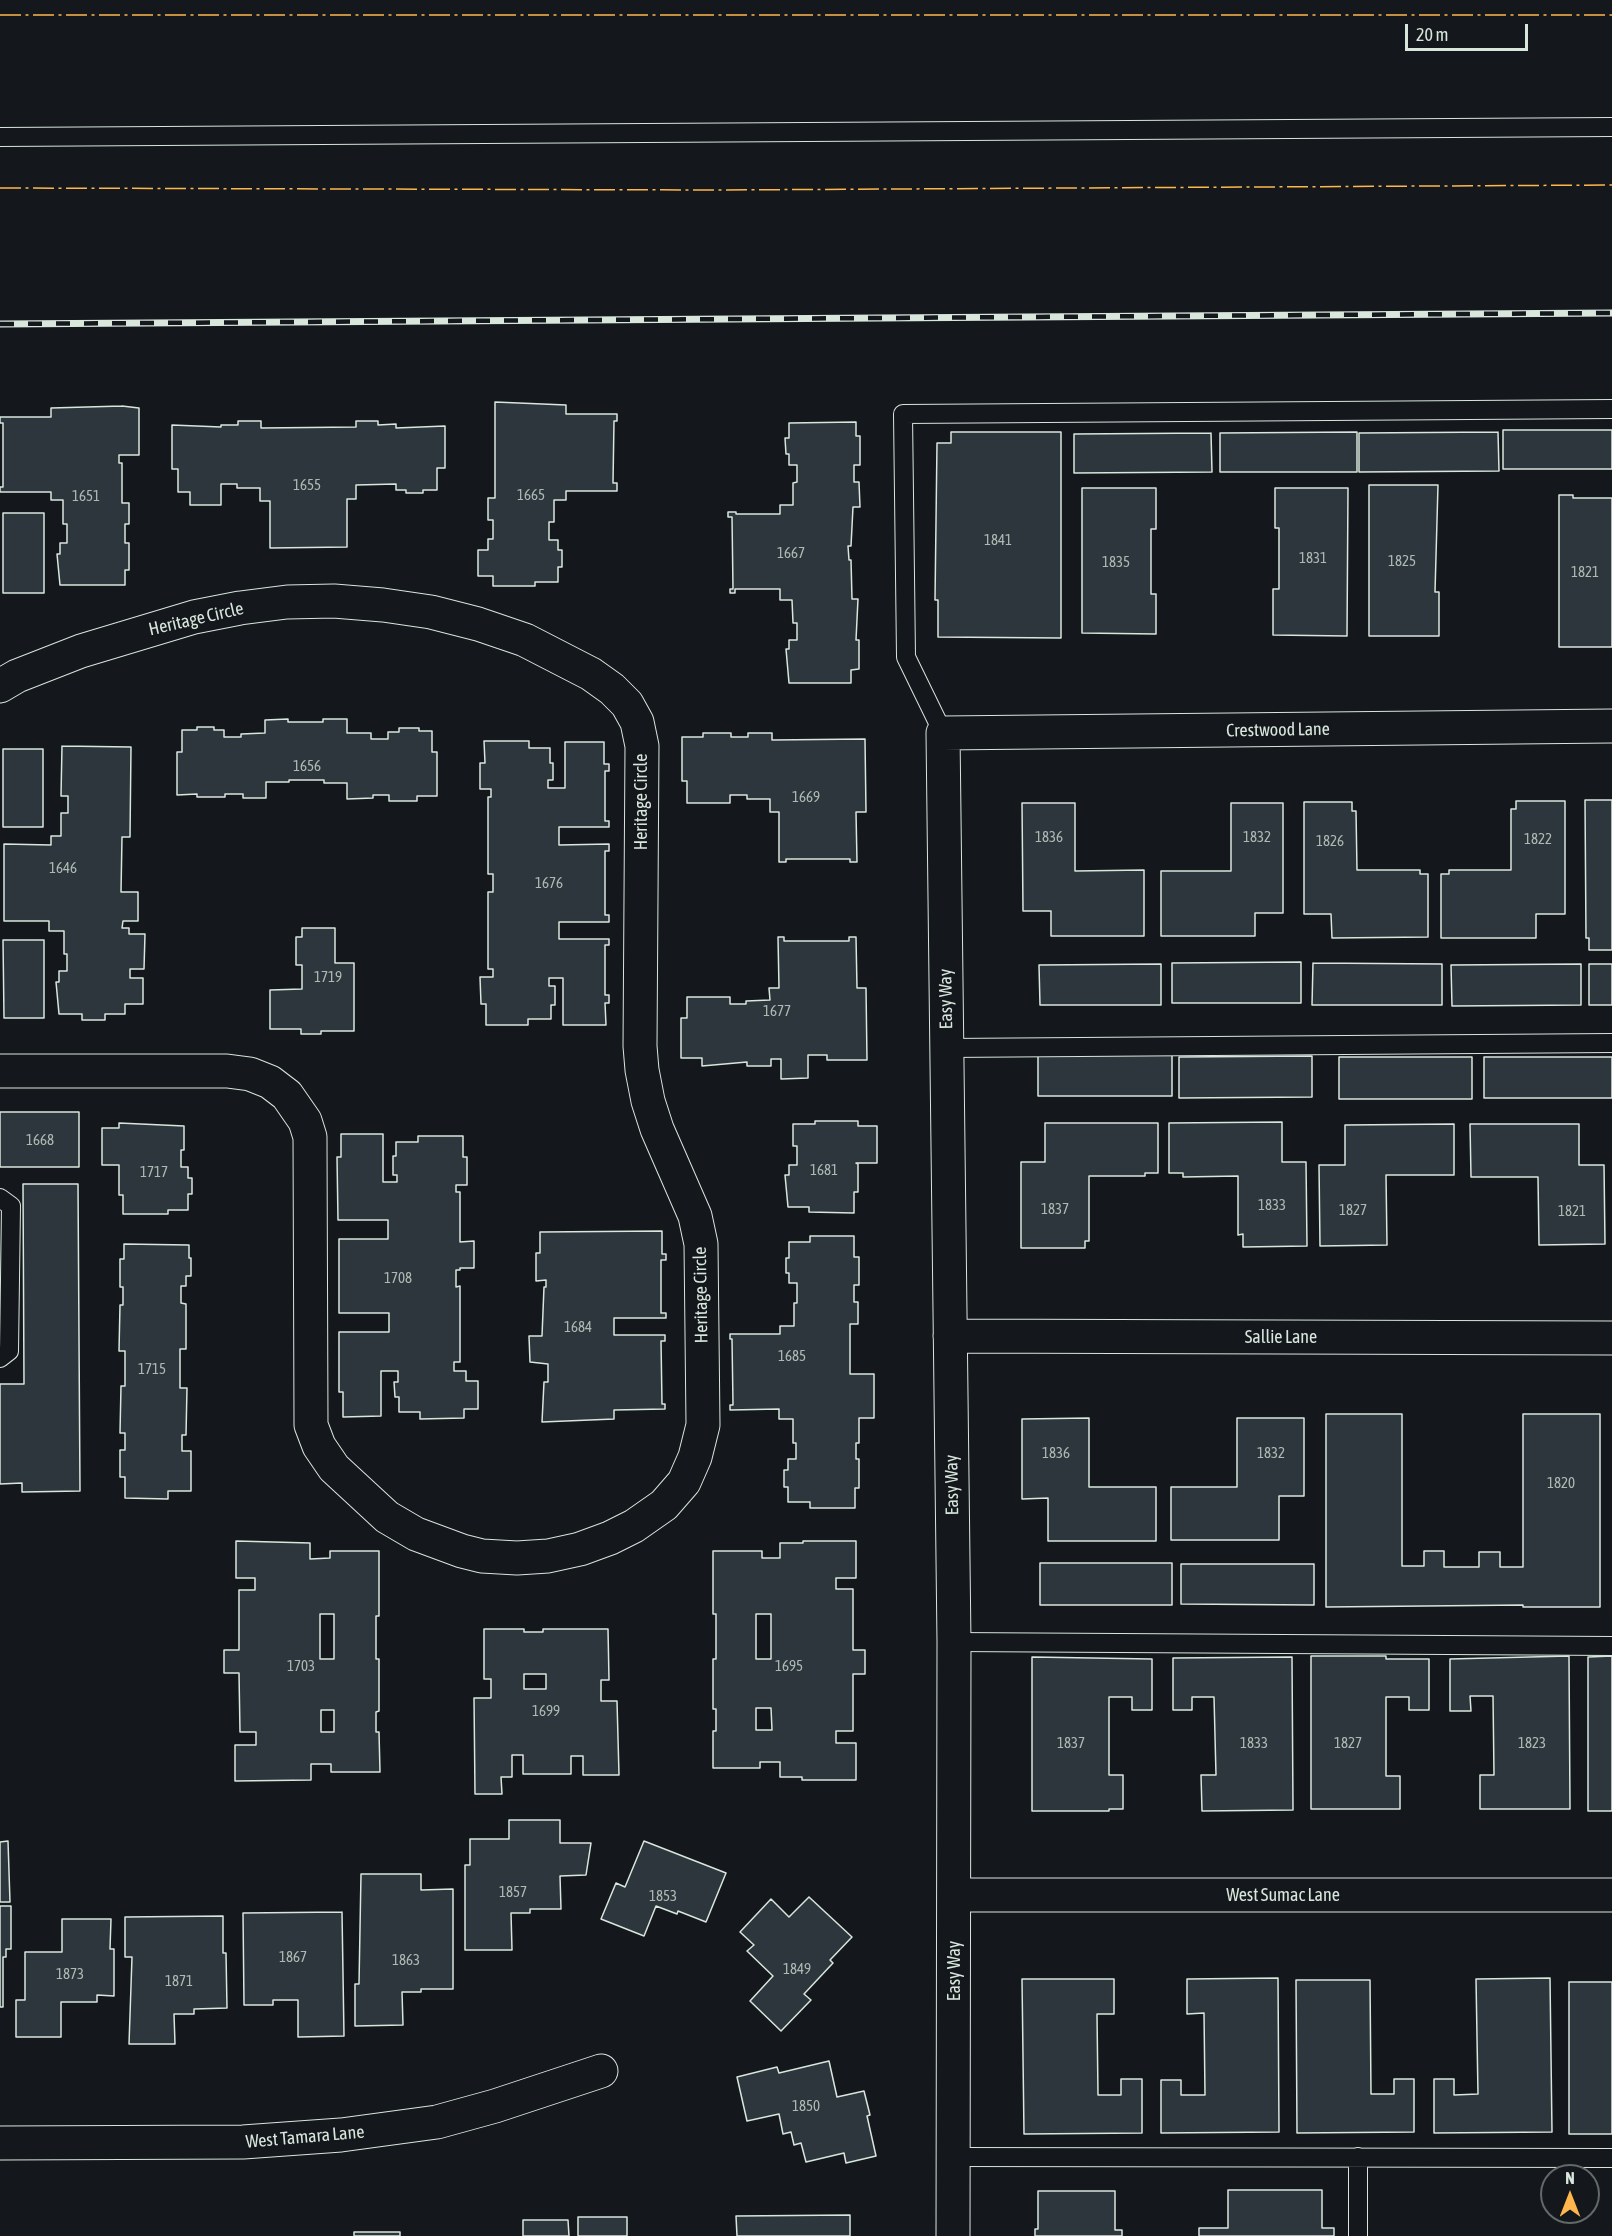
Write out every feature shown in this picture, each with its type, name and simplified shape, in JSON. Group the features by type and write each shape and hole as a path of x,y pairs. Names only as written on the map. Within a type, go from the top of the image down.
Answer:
{"street":[{"name":"Heritage Circle","path":"0,686 17,676 81,651 194,616 287,602 334,602 383,605 431,612 478,624 525,640 591,674 612,689 627,704 637,722 642,746 640,1046 642,1070 648,1101 657,1129 695,1216 701,1244 703,1425 695,1457 684,1482 664,1505 634,1526 580,1549 548,1556 517,1558 482,1556 416,1534 387,1517 334,1468 320,1446 312,1425 310,1137 305,1121 287,1095 270,1082 250,1074 227,1071 0,1071"},
{"name":"Crestwood Lane","path":"943,733 1612,726"},
{"name":"Easy Way","path":"943,733 954,1641 953,2236"},
{"name":"Sallie Lane","path":"950,1336 1612,1338"},
{"name":"West Sumac Lane","path":"954,1895 1612,1895"},
{"name":"West Tamara Lane","path":"0,2143 243,2142 340,2135 437,2122 495,2106 602,2071"}],"lane":[{"path":"0,136 1612,128"},
{"path":"943,733 906,657 903,414 1612,409"},
{"path":"947,1048 1612,1043"},
{"path":"0,1198 11,1206 9,1351 0,1358"},
{"path":"954,1641 1612,1646"},
{"path":"954,2157 1612,2158"},
{"path":"1358,2157 1358,2236"}],"building":[{"path":"495,402 566,405 566,414 617,414 617,421 614,421 613,483 617,483 617,491 566,491 566,500 554,500 554,522 549,522 549,540 558,540 558,550 562,550 562,567 558,567 558,582 535,582 535,586 493,586 493,576 478,576 478,550 488,550 488,539 493,539 493,520 488,520 488,498 495,498"},
{"path":"122,406 139,408 139,455 119,455 119,463 122,463 122,503 129,503 129,524 125,524 125,543 129,543 129,570 125,570 125,585 60,585 57,554 60,554 60,543 67,543 67,524 63,524 63,500 51,500 51,492 0,492 0,487 3,487 3,423 0,423 0,417 51,417 51,408"},
{"path":"238,421 261,421 261,428 356,427 356,421 378,421 378,425 396,424 396,428 445,426 445,468 437,468 437,490 423,490 423,493 406,493 406,490 396,490 396,484 356,485 356,499 347,499 347,547 270,548 270,501 260,501 260,488 237,488 237,484 221,484 221,505 190,505 190,492 178,492 178,469 172,469 172,425 221,427 221,425 238,425"},
{"path":"856,422 856,436 860,436 860,465 854,465 854,482 859,482 860,507 853,507 851,546 848,546 849,560 851,560 852,599 858,599 856,640 859,640 859,669 851,670 851,683 789,683 786,649 789,649 789,640 797,640 797,623 793,623 792,600 780,600 780,589 735,589 735,593 730,593 730,589 733,589 732,517 728,517 728,512 780,514 780,505 793,505 793,483 797,482 797,465 789,465 789,454 786,454 785,438 789,438 789,423"},
{"path":"1503,430 1612,430 1612,469 1503,469"},
{"path":"951,432 1061,432 1061,638 938,637 938,600 935,600 937,443 951,443"},
{"path":"1357,432 1357,472 1220,472 1220,433"},
{"path":"1498,432 1499,471 1359,472 1359,433"},
{"path":"1211,433 1212,472 1074,473 1074,434"},
{"path":"1369,485 1438,485 1435,592 1439,592 1439,636 1369,636"},
{"path":"1082,488 1156,488 1156,529 1151,529 1151,594 1156,594 1156,634 1082,633"},
{"path":"1275,488 1348,488 1347,636 1273,635 1273,589 1279,589 1279,528 1275,528"},
{"path":"1559,495 1573,495 1573,498 1612,498 1612,647 1559,647"},
{"path":"3,513 44,513 44,593 3,593"},
{"path":"288,719 288,722 323,722 323,719 347,719 347,733 371,733 371,739 388,739 388,732 399,732 399,728 419,728 419,731 432,731 432,752 437,752 437,796 417,796 417,801 389,801 389,795 347,799 347,783 324,783 324,780 266,782 266,798 243,798 243,794 225,794 225,797 197,797 197,794 177,795 177,752 182,752 182,730 214,727 214,730 224,730 224,737 241,737 241,734 265,733 265,720"},
{"path":"703,733 731,733 731,737 748,737 748,733 772,733 772,740 865,739 866,812 856,812 857,862 850,862 850,859 786,859 786,862 779,862 779,812 770,812 770,799 747,799 747,795 730,795 730,803 687,803 687,781 682,781 682,737 703,737"},
{"path":"484,741 529,741 529,748 550,748 553,780 548,780 548,788 565,788 565,742 604,742 604,764 609,764 609,771 605,771 605,821 609,821 609,827 559,827 559,845 609,844 609,851 605,851 605,915 609,915 609,922 559,922 559,939 609,939 609,945 605,945 605,995 609,995 609,1003 605,1003 606,1025 563,1025 563,978 549,978 549,986 555,986 555,1005 551,1005 551,1019 528,1019 528,1025 486,1025 486,1004 481,1004 480,977 493,977 493,969 488,969 488,892 493,892 493,874 488,874 488,797 491,797 491,789 480,789 480,763 485,763"},
{"path":"62,746 131,747 130,837 122,837 121,892 138,892 138,921 123,921 122,928 129,928 129,934 145,934 144,969 130,969 130,978 143,978 143,1004 125,1004 125,1014 105,1014 105,1020 82,1020 82,1014 59,1014 56,982 59,982 59,971 67,971 64,931 49,931 49,921 4,921 4,844 51,845 51,836 61,836 61,813 68,813 68,796 61,796"},
{"path":"3,749 43,749 43,827 3,827"},
{"path":"1585,800 1612,800 1612,950 1589,950 1589,938 1586,938"},
{"path":"1516,801 1565,801 1565,914 1536,914 1536,938 1441,938 1441,874 1449,874 1449,870 1511,870 1511,809 1516,809"},
{"path":"1304,802 1352,802 1352,811 1356,811 1357,870 1420,870 1420,874 1428,874 1428,937 1332,938 1331,914 1304,914"},
{"path":"1022,803 1075,803 1075,871 1144,870 1144,936 1051,936 1051,911 1023,911"},
{"path":"1231,803 1283,803 1283,913 1255,913 1255,936 1161,936 1161,871 1231,871"},
{"path":"302,928 335,928 335,963 354,963 354,1031 321,1031 321,1034 301,1034 301,1029 270,1029 270,990 302,989 302,965 296,965 296,937 302,937"},
{"path":"778,937 784,937 784,941 849,941 849,937 856,937 857,988 866,988 867,1060 827,1060 827,1055 808,1055 808,1078 781,1079 781,1059 771,1059 771,1066 747,1066 747,1062 702,1066 702,1058 681,1058 681,1018 687,1018 687,997 730,997 730,1004 770,1000 769,988 779,988"},
{"path":"3,940 44,940 44,1018 4,1018"},
{"path":"1301,962 1301,1003 1172,1003 1172,963"},
{"path":"1313,963 1442,964 1442,1005 1312,1005"},
{"path":"1161,964 1161,1005 1040,1005 1039,965"},
{"path":"1581,964 1581,1005 1452,1006 1451,965"},
{"path":"1589,964 1612,964 1612,1005 1589,1005"},
{"path":"1038,1055 1172,1055 1172,1096 1038,1096"},
{"path":"1312,1056 1312,1097 1179,1098 1179,1057"},
{"path":"1339,1057 1472,1057 1472,1099 1339,1099"},
{"path":"1484,1057 1612,1057 1612,1098 1484,1098"},
{"path":"0,1112 79,1112 79,1167 0,1167"},
{"path":"815,1121 858,1121 858,1126 877,1126 877,1163 856,1163 858,1164 858,1192 854,1192 854,1213 809,1212 809,1207 788,1207 785,1175 789,1175 789,1165 797,1165 797,1146 793,1146 793,1124 815,1124"},
{"path":"1282,1122 1282,1162 1306,1162 1307,1246 1243,1247 1243,1234 1238,1235 1238,1176 1183,1177 1183,1173 1169,1173 1169,1123"},
{"path":"119,1123 184,1126 181,1167 188,1167 188,1178 192,1178 192,1194 188,1194 188,1210 168,1210 168,1214 123,1214 123,1195 119,1195 119,1165 102,1165 102,1128 119,1128"},
{"path":"1045,1123 1158,1123 1158,1173 1145,1173 1145,1176 1089,1176 1089,1241 1085,1241 1085,1248 1021,1248 1021,1162 1045,1162"},
{"path":"1454,1124 1454,1175 1386,1175 1387,1245 1320,1246 1319,1165 1345,1165 1345,1125"},
{"path":"1470,1124 1579,1124 1579,1165 1604,1165 1605,1244 1539,1245 1538,1177 1471,1177"},
{"path":"341,1134 383,1134 383,1182 397,1182 397,1175 393,1175 396,1142 418,1142 418,1136 463,1136 463,1157 467,1157 467,1185 456,1185 456,1192 460,1192 460,1242 474,1241 474,1268 456,1270 456,1287 460,1286 460,1362 454,1362 454,1371 466,1371 466,1381 478,1381 478,1409 464,1409 464,1418 420,1419 420,1412 399,1412 399,1397 395,1397 394,1382 398,1382 398,1371 381,1371 381,1416 343,1417 343,1392 339,1392 339,1332 389,1332 389,1313 339,1313 339,1239 388,1239 388,1220 338,1220 337,1157 341,1157"},
{"path":"23,1184 78,1184 80,1491 22,1492 22,1483 0,1484 0,1384 24,1384"},
{"path":"662,1231 662,1254 666,1254 666,1260 661,1260 661,1313 666,1313 666,1318 614,1318 614,1335 665,1335 665,1341 661,1341 662,1404 665,1404 665,1409 614,1410 614,1419 542,1422 544,1382 548,1382 548,1364 530,1362 529,1336 542,1336 546,1280 536,1281 536,1253 540,1253 540,1232"},
{"path":"810,1236 854,1236 854,1257 859,1257 859,1285 854,1285 854,1302 858,1302 858,1324 850,1324 850,1374 874,1374 874,1418 859,1418 859,1443 856,1443 856,1459 859,1459 859,1488 855,1488 855,1508 810,1508 810,1502 788,1502 788,1487 784,1487 784,1470 788,1470 788,1459 796,1459 793,1419 779,1419 779,1409 730,1410 730,1405 733,1405 730,1334 780,1334 780,1326 794,1326 797,1283 789,1283 786,1258 789,1258 789,1242 810,1242"},
{"path":"124,1244 189,1245 191,1276 186,1276 186,1286 181,1286 181,1303 186,1304 186,1349 180,1349 180,1388 187,1388 186,1435 182,1435 182,1451 191,1451 191,1491 168,1491 168,1499 125,1498 125,1477 120,1477 120,1450 125,1450 125,1433 120,1433 121,1386 125,1386 125,1351 119,1351 120,1305 123,1305 123,1287 120,1287 120,1259 124,1259"},
{"path":"1326,1414 1402,1414 1402,1566 1424,1566 1424,1551 1444,1551 1444,1567 1479,1567 1479,1552 1500,1552 1500,1567 1523,1567 1523,1414 1600,1414 1600,1607 1523,1607 1523,1605 1326,1607"},
{"path":"1089,1418 1089,1487 1156,1487 1156,1541 1048,1541 1048,1498 1022,1499 1022,1419"},
{"path":"1237,1418 1304,1418 1304,1496 1279,1496 1279,1540 1171,1540 1171,1487 1237,1487"},
{"path":"236,1541 310,1543 310,1559 330,1558 330,1551 379,1551 379,1616 376,1616 376,1659 379,1659 379,1711 376,1712 376,1732 379,1732 380,1772 331,1772 331,1764 311,1764 311,1780 235,1781 235,1745 256,1745 256,1732 240,1732 239,1673 224,1673 224,1650 239,1650 239,1590 255,1590 255,1578 236,1578","holes":["320,1614 334,1614 334,1659 320,1659","321,1710 334,1710 334,1732 321,1732"]},
{"path":"803,1541 856,1541 856,1578 836,1578 836,1589 853,1589 853,1650 865,1650 865,1674 853,1674 853,1731 836,1731 836,1743 856,1743 856,1780 802,1780 802,1777 780,1777 780,1762 760,1762 760,1768 713,1768 713,1731 716,1731 716,1709 713,1709 713,1659 716,1659 716,1614 713,1614 713,1551 762,1551 762,1558 780,1558 780,1543 803,1543","holes":["756,1614 771,1614 771,1659 756,1659","756,1708 771,1708 772,1730 756,1730"]},
{"path":"1040,1563 1172,1563 1172,1605 1040,1605"},
{"path":"1181,1564 1314,1564 1314,1605 1181,1604"},
{"path":"484,1629 524,1629 524,1632 543,1632 543,1629 608,1629 609,1680 601,1680 601,1701 617,1701 619,1775 583,1775 583,1756 571,1756 571,1774 523,1774 523,1755 512,1755 512,1777 501,1777 502,1794 475,1794 474,1698 491,1698 491,1679 484,1679","holes":["524,1674 546,1674 546,1689 524,1689"]},
{"path":"1311,1656 1386,1656 1386,1659 1429,1659 1429,1710 1409,1710 1409,1697 1386,1697 1386,1776 1400,1776 1400,1809 1311,1809"},
{"path":"1569,1656 1570,1809 1480,1809 1480,1775 1494,1775 1493,1696 1470,1696 1471,1711 1450,1711 1450,1659"},
{"path":"1612,1656 1612,1811 1588,1811 1588,1657"},
{"path":"1032,1657 1152,1659 1152,1710 1132,1710 1132,1697 1109,1697 1109,1775 1123,1775 1123,1809 1032,1811"},
{"path":"1292,1657 1293,1810 1202,1811 1201,1775 1216,1775 1214,1697 1192,1697 1192,1710 1173,1710 1173,1658"},
{"path":"509,1820 560,1820 560,1843 591,1843 586,1875 560,1876 561,1909 530,1909 530,1913 511,1913 512,1950 465,1950 465,1865 470,1865 470,1839 509,1839"},
{"path":"8,1841 10,1902 0,1902 0,1842"},
{"path":"644,1841 726,1873 706,1922 678,1911 677,1914 656,1906 644,1936 601,1919 616,1883 625,1887"},
{"path":"361,1874 421,1874 421,1890 453,1889 453,1989 421,1989 421,1992 402,1992 403,2025 355,2026 355,1984 359,1984"},
{"path":"809,1897 852,1937 830,1960 833,1963 804,1994 811,2000 781,2031 750,2001 773,1976 747,1951 754,1945 740,1932 771,1899 789,1917"},
{"path":"0,1906 11,1906 11,1949 6,1949 6,1957 3,1957 3,2007 0,2007"},
{"path":"342,1912 344,2036 298,2037 298,2000 273,2000 273,2005 244,2005 243,1913"},
{"path":"223,1916 227,2008 194,2009 194,2014 174,2014 175,2044 129,2044 132,1957 125,1957 125,1917"},
{"path":"62,1919 111,1919 110,1949 114,1949 114,1996 97,1995 97,2002 61,2002 61,2037 16,2037 16,2000 25,2000 25,1952 62,1952"},
{"path":"1278,1978 1279,2132 1161,2133 1161,2080 1181,2080 1181,2095 1205,2095 1204,2013 1187,2014 1187,1979"},
{"path":"1550,1978 1552,2132 1434,2133 1434,2079 1454,2079 1454,2095 1478,2094 1476,1979"},
{"path":"1022,1979 1114,1979 1114,2014 1097,2014 1098,2095 1121,2095 1121,2079 1142,2079 1142,2133 1024,2134"},
{"path":"1296,1980 1370,1980 1371,2094 1394,2094 1394,2079 1414,2079 1414,2132 1297,2133"},
{"path":"1569,1982 1612,1982 1612,2134 1569,2134"},
{"path":"829,2061 837,2097 864,2091 876,2156 846,2163 844,2153 806,2162 801,2143 794,2145 791,2132 783,2134 779,2114 747,2121 737,2077 777,2067 779,2073"},
{"path":"1228,2190 1322,2190 1322,2228 1334,2228 1334,2236 1199,2236 1199,2228 1228,2228"},
{"path":"1038,2191 1115,2191 1115,2230 1122,2230 1122,2236 1035,2236 1035,2229 1038,2229"},
{"path":"850,2215 850,2236 737,2236 736,2216"},
{"path":"578,2217 627,2217 627,2236 578,2236"},
{"path":"523,2220 568,2220 569,2236 523,2236"},
{"path":"354,2232 400,2232 400,2236 354,2236"}],"railway":[{"path":"0,324 1612,313"}],"power":[{"path":"0,15 1612,15"},
{"path":"0,188 715,190 1612,185"}]}
